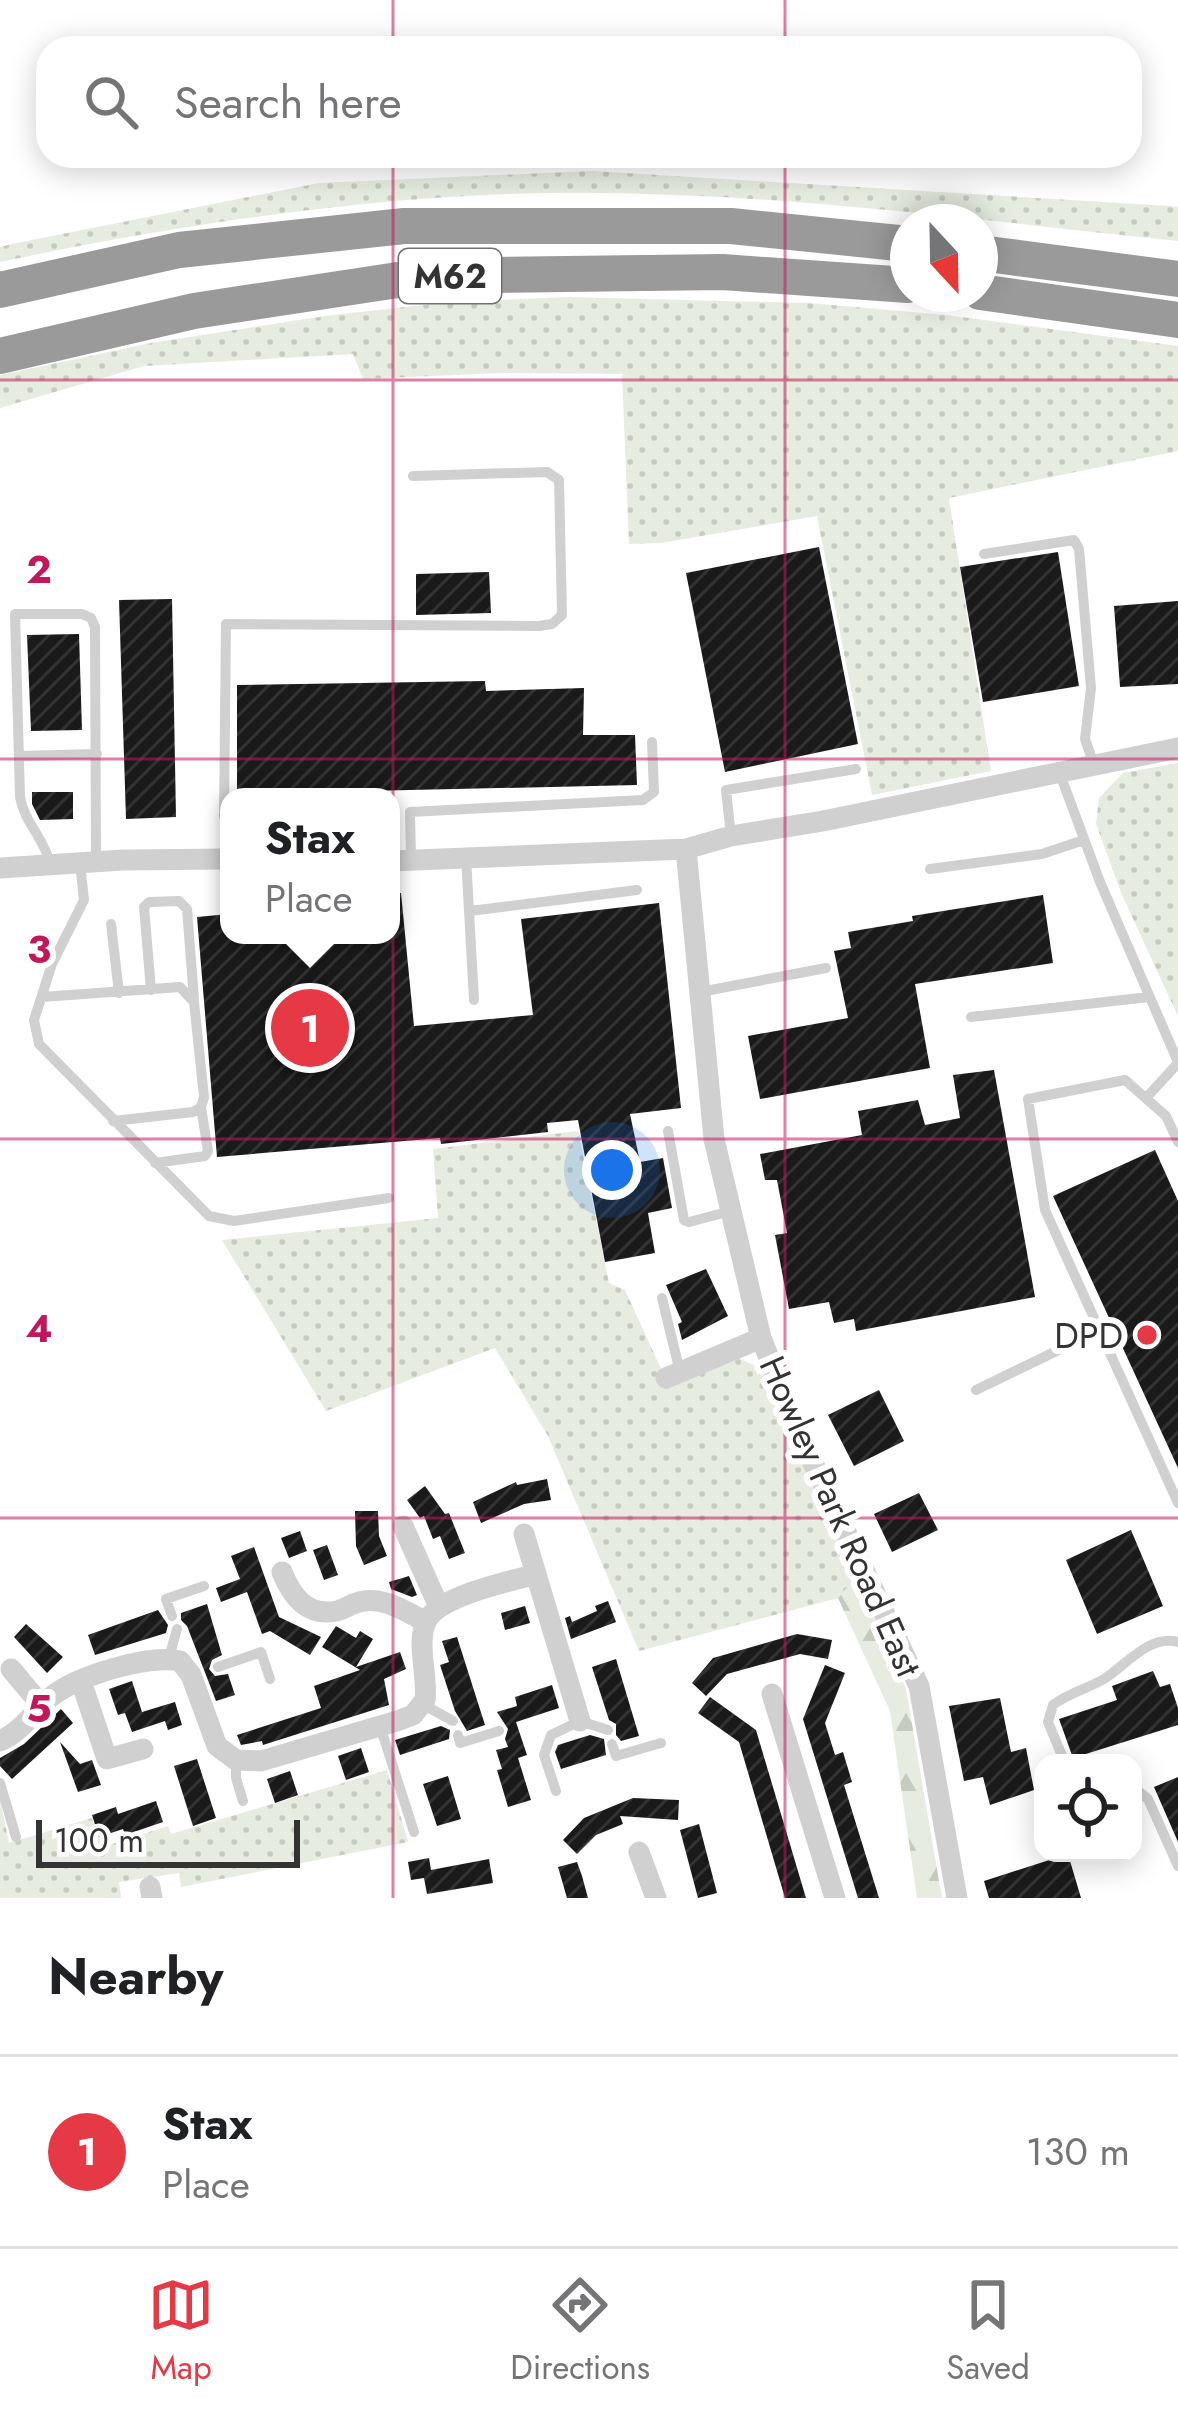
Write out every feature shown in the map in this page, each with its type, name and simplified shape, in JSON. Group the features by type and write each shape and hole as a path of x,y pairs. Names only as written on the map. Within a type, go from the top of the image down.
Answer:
{"highway":[{"name":"M62","path":"0,290 179,250 404,226 731,226 890,242"},
{"path":"998,255 1178,279"},
{"name":"M62","path":"0,356 194,311 424,276 722,272 890,284"},
{"path":"998,295 1178,320"}],"street":[{"path":"401,860 686,849 731,836 1178,748"},
{"name":"Howley Park Road East","path":"686,849 714,1139 760,1338 804,1444 919,1685 957,1898"},
{"path":"0,868 220,859"},
{"path":"673,1375 760,1338"},
{"path":"0,1741 19,1731 56,1693 81,1681 169,1658 180,1661 197,1679 217,1746 236,1760 260,1761 413,1715 424,1705 432,1614 403,1526"},
{"path":"524,1534 580,1720"},
{"path":"282,1571 295,1597 320,1612 368,1600 432,1614 536,1574"},
{"path":"11,1669 42,1706"},
{"path":"81,1681 107,1760 143,1749"},
{"path":"772,1694 835,1898"},
{"path":"639,1852 656,1898"}],"lane":[{"path":"224,788 226,624 539,626 553,624 562,615 559,480 547,472 412,476"},
{"path":"984,554 1074,540 1079,549 1091,688 1085,739 1094,765"},
{"path":"50,865 43,838 22,810 15,614 82,614 95,627 97,754 84,900 52,964 34,1020 39,1044 209,1216 234,1221 389,1198"},
{"path":"400,812 643,800 654,792 652,742"},
{"path":"19,756 97,754"},
{"path":"731,836 726,790 856,769"},
{"path":"1060,774 1178,1063 1147,1099"},
{"path":"401,860 410,812"},
{"path":"930,869 1042,854 1084,840"},
{"path":"466,856 474,1000"},
{"path":"470,910 638,890"},
{"path":"152,990 144,907 148,902 179,901 187,909 208,1151 205,1156 154,1163"},
{"path":"111,924 119,993"},
{"path":"700,992 826,968"},
{"path":"42,997 180,987 194,1002"},
{"path":"971,1017 1149,997"},
{"path":"1178,1142 1166,1116 1125,1080 1028,1099 1045,1210 1178,1503"},
{"path":"113,1121 194,1112 201,1107"},
{"path":"668,1130 684,1220 730,1211"},
{"path":"662,1298 673,1375"},
{"path":"976,1390 1100,1330"},
{"path":"172,1616 166,1599 204,1586"},
{"path":"169,1658 177,1629"},
{"path":"1061,1754 1048,1722 1053,1705 1109,1677 1133,1655 1168,1640 1178,1642"},
{"path":"218,1667 261,1652 270,1679"},
{"path":"424,1705 453,1721"},
{"path":"556,1791 544,1754 550,1735 580,1720 608,1730"},
{"path":"380,1726 414,1832"},
{"path":"458,1736 460,1743 499,1731"},
{"path":"612,1744 616,1756 661,1743"},
{"path":"236,1760 243,1802"},
{"path":"0,1783 16,1837"},
{"path":"1142,1794 1178,1866"}],"green space":[{"path":"592,171 1170,206 1178,207 1178,241 998,222 998,204 890,204 890,211 673,195 505,194 251,218 0,262 0,247 12,244 319,183"},
{"path":"569,297 808,303 946,315 1178,346 1178,451 949,498 991,771 872,795 817,516 661,543 629,544 622,374 363,379 353,354 144,366 0,408 0,375 151,343 451,302"},
{"path":"1178,763 1178,1016 1122,895 1096,824 1099,798 1123,773"},
{"path":"578,1131 609,1283 625,1290 669,1386 738,1358 767,1371 789,1435 857,1577 838,1598 639,1651 548,1436 495,1348 326,1411 222,1240 438,1218 433,1149"},
{"path":"857,1577 906,1689 942,1898 917,1898 890,1711 838,1598"},
{"path":"387,1770 408,1842 181,1887 179,1873 119,1882 121,1898 0,1898 0,1799 9,1843 92,1818 103,1847 168,1826 171,1834"}],"building":[{"path":"819,547 858,744 725,772 686,573"},
{"path":"1058,552 1079,686 983,702 960,567"},
{"path":"489,572 491,613 416,615 416,574"},
{"path":"172,599 176,817 126,819 119,600"},
{"path":"1178,601 1178,684 1120,687 1114,606"},
{"path":"79,634 82,730 31,731 27,635"},
{"path":"485,681 486,691 584,688 583,735 635,735 637,785 237,788 237,685"},
{"path":"32,792 73,792 73,819 40,820"},
{"path":"401,893 414,1026 533,1015 521,919 659,903 681,1108 630,1114 640,1162 663,1158 672,1208 648,1213 655,1253 605,1262 578,1120 547,1123 548,1132 441,1144 440,1138 217,1157 197,917 220,915 220,944 400,944"},
{"path":"1043,895 1053,963 915,984 930,1068 760,1099 748,1036 848,1018 834,951 851,948 848,932 913,921 912,916"},
{"path":"994,1070 1035,1297 856,1331 854,1319 834,1323 829,1302 789,1309 775,1235 787,1233 777,1180 765,1180 760,1154 862,1135 858,1111 918,1100 925,1125 960,1118 953,1075"},
{"name":"DPD","path":"1155,1150 1178,1201 1178,1468 1053,1196"},
{"path":"706,1269 728,1316 682,1340 678,1324 682,1322 666,1285"},
{"path":"879,1390 904,1441 854,1466 828,1415"},
{"path":"547,1479 551,1500 524,1504 481,1523 473,1502 516,1482"},
{"path":"425,1486 445,1514 449,1513 465,1553 449,1559 440,1536 433,1539 424,1516 420,1518 407,1500"},
{"path":"919,1493 938,1530 892,1552 874,1514"},
{"path":"355,1511 378,1511 379,1536 387,1556 364,1565 356,1546"},
{"path":"1131,1530 1163,1606 1097,1634 1066,1560"},
{"path":"300,1531 307,1551 289,1558 281,1538"},
{"path":"327,1545 338,1575 324,1580 313,1550"},
{"path":"254,1547 279,1617 321,1637 310,1655 270,1631 262,1634 247,1592 221,1602 216,1588 240,1579 231,1556"},
{"path":"409,1576 417,1595 391,1589 389,1582"},
{"path":"608,1601 616,1622 571,1639 565,1618 570,1616 572,1622"},
{"path":"207,1604 222,1655 212,1660 209,1669 215,1676 228,1674 235,1695 216,1701 181,1620 181,1613"},
{"path":"525,1606 530,1623 505,1630 501,1613"},
{"path":"158,1610 168,1625 166,1633 95,1655 88,1635"},
{"path":"26,1624 63,1657 47,1673 14,1637"},
{"path":"336,1626 356,1638 360,1631 373,1639 356,1667 400,1652 406,1669 384,1679 389,1705 263,1745 262,1741 241,1745 237,1735 321,1708 314,1686 360,1670 322,1647"},
{"path":"797,1634 832,1640 828,1659 800,1654 727,1674 706,1696 692,1683 713,1658"},
{"path":"457,1637 485,1725 467,1731 440,1665 449,1662 442,1641"},
{"path":"616,1659 639,1736 621,1741 592,1667"},
{"path":"825,1665 845,1673 825,1723 835,1755 843,1752 852,1782 844,1785 879,1898 858,1898 803,1719"},
{"path":"1153,1671 1160,1687 1170,1684 1178,1725 1086,1754 1072,1754 1059,1719 1117,1700 1112,1686"},
{"path":"132,1681 142,1712 175,1702 182,1725 168,1730 165,1721 132,1732 125,1713 118,1715 109,1689"},
{"path":"552,1685 559,1708 516,1722 527,1755 518,1758 531,1800 508,1807 496,1750 508,1747 508,1729 497,1712 517,1706 515,1697"},
{"path":"710,1697 756,1730 806,1898 785,1898 739,1742 698,1713"},
{"path":"1000,1698 1011,1752 1026,1748 1034,1790 990,1805 983,1777 964,1781 949,1706"},
{"path":"61,1709 73,1723 12,1779 0,1766 0,1758 24,1744"},
{"path":"441,1726 450,1730 449,1739 400,1755 395,1740"},
{"path":"590,1735 604,1739 606,1755 561,1769 555,1752 558,1745"},
{"path":"60,1742 80,1764 92,1760 101,1785 78,1792"},
{"path":"361,1748 369,1772 346,1780 338,1756"},
{"path":"197,1759 216,1818 193,1826 174,1766"},
{"path":"290,1771 298,1795 275,1803 267,1779"},
{"path":"448,1776 461,1819 437,1826 423,1784"},
{"path":"1178,1777 1178,1842 1154,1787"},
{"path":"633,1798 679,1800 678,1820 620,1816 623,1824 596,1835 577,1854 563,1840 584,1818"},
{"path":"156,1801 163,1822 125,1835 123,1829 99,1837 92,1815 116,1807 118,1814"},
{"path":"699,1824 717,1893 698,1898 680,1830"},
{"path":"429,1858 431,1870 489,1859 493,1883 427,1894 424,1878 411,1880 408,1862"},
{"path":"577,1862 588,1898 567,1898 558,1867"},
{"path":"1043,1862 1070,1862 1081,1898 989,1898 984,1881"}],"place":[{"name":"Stax","path":"310,1028"},
{"name":"DPD","path":"1147,1335"}]}
